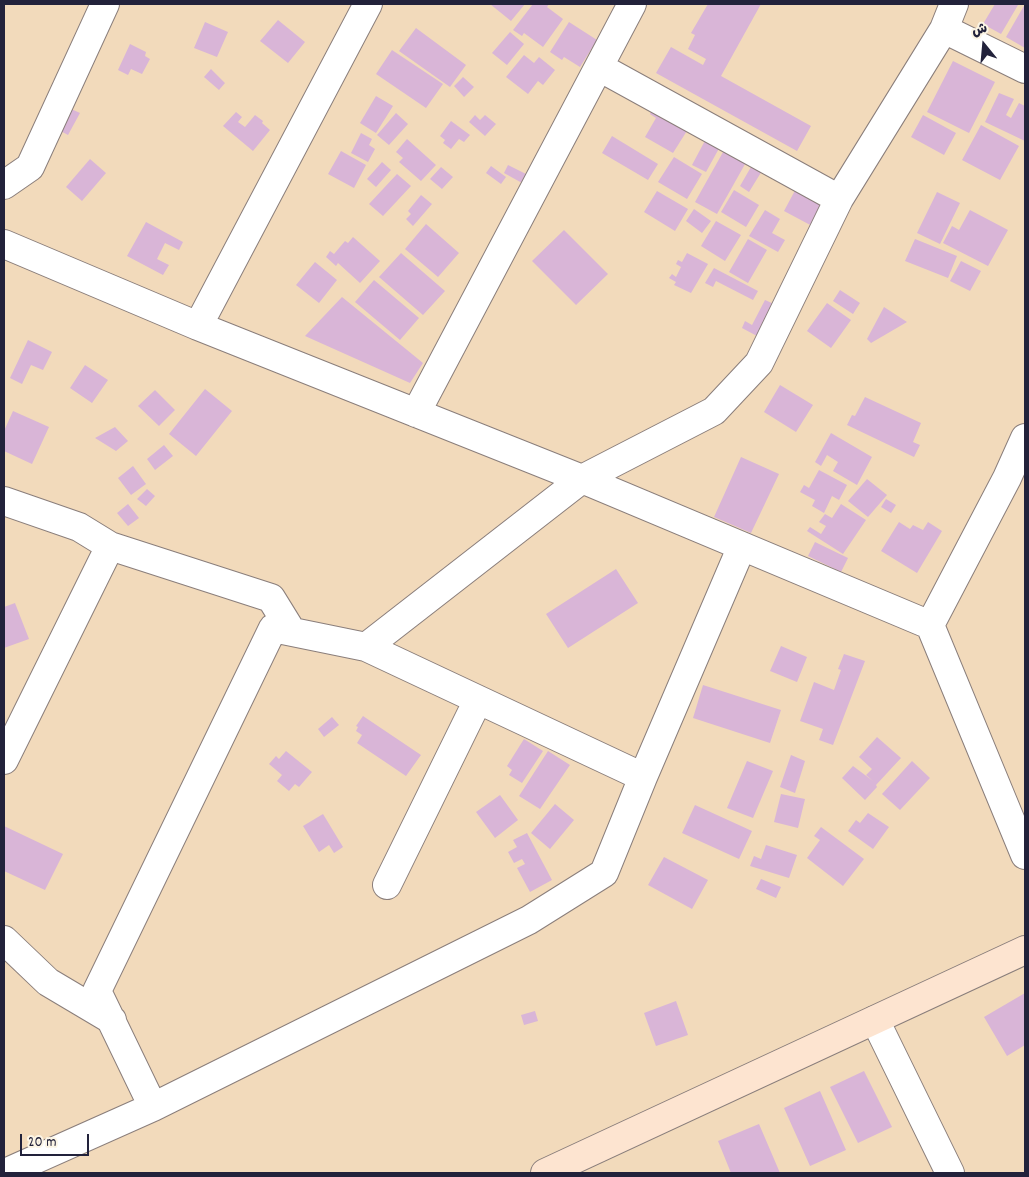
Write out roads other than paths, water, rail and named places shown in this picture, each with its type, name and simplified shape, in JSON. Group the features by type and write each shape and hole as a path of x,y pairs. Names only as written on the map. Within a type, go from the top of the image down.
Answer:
{"street":[{"path":"4,185 30,167 105,4"},
{"path":"198,326 368,4"},
{"path":"416,413 632,4"},
{"path":"366,647 582,479 714,411 759,364 840,199 944,29 954,4"},
{"path":"944,29 1025,69"},
{"path":"599,67 840,199"},
{"path":"4,244 198,326 582,479 930,625 1025,855"},
{"path":"930,625 1016,480 1025,438"},
{"path":"4,501 80,527 110,546 270,598 292,632"},
{"path":"4,760 110,546"},
{"path":"5,1173 153,1107 529,920 604,873 642,777 742,546"},
{"path":"153,1107 97,990 273,628 366,647 642,777"},
{"path":"387,885 478,700"},
{"path":"4,940 48,982 112,1020"},
{"path":"545,1173 1025,950"},
{"path":"874,1020 950,1173"}]}
